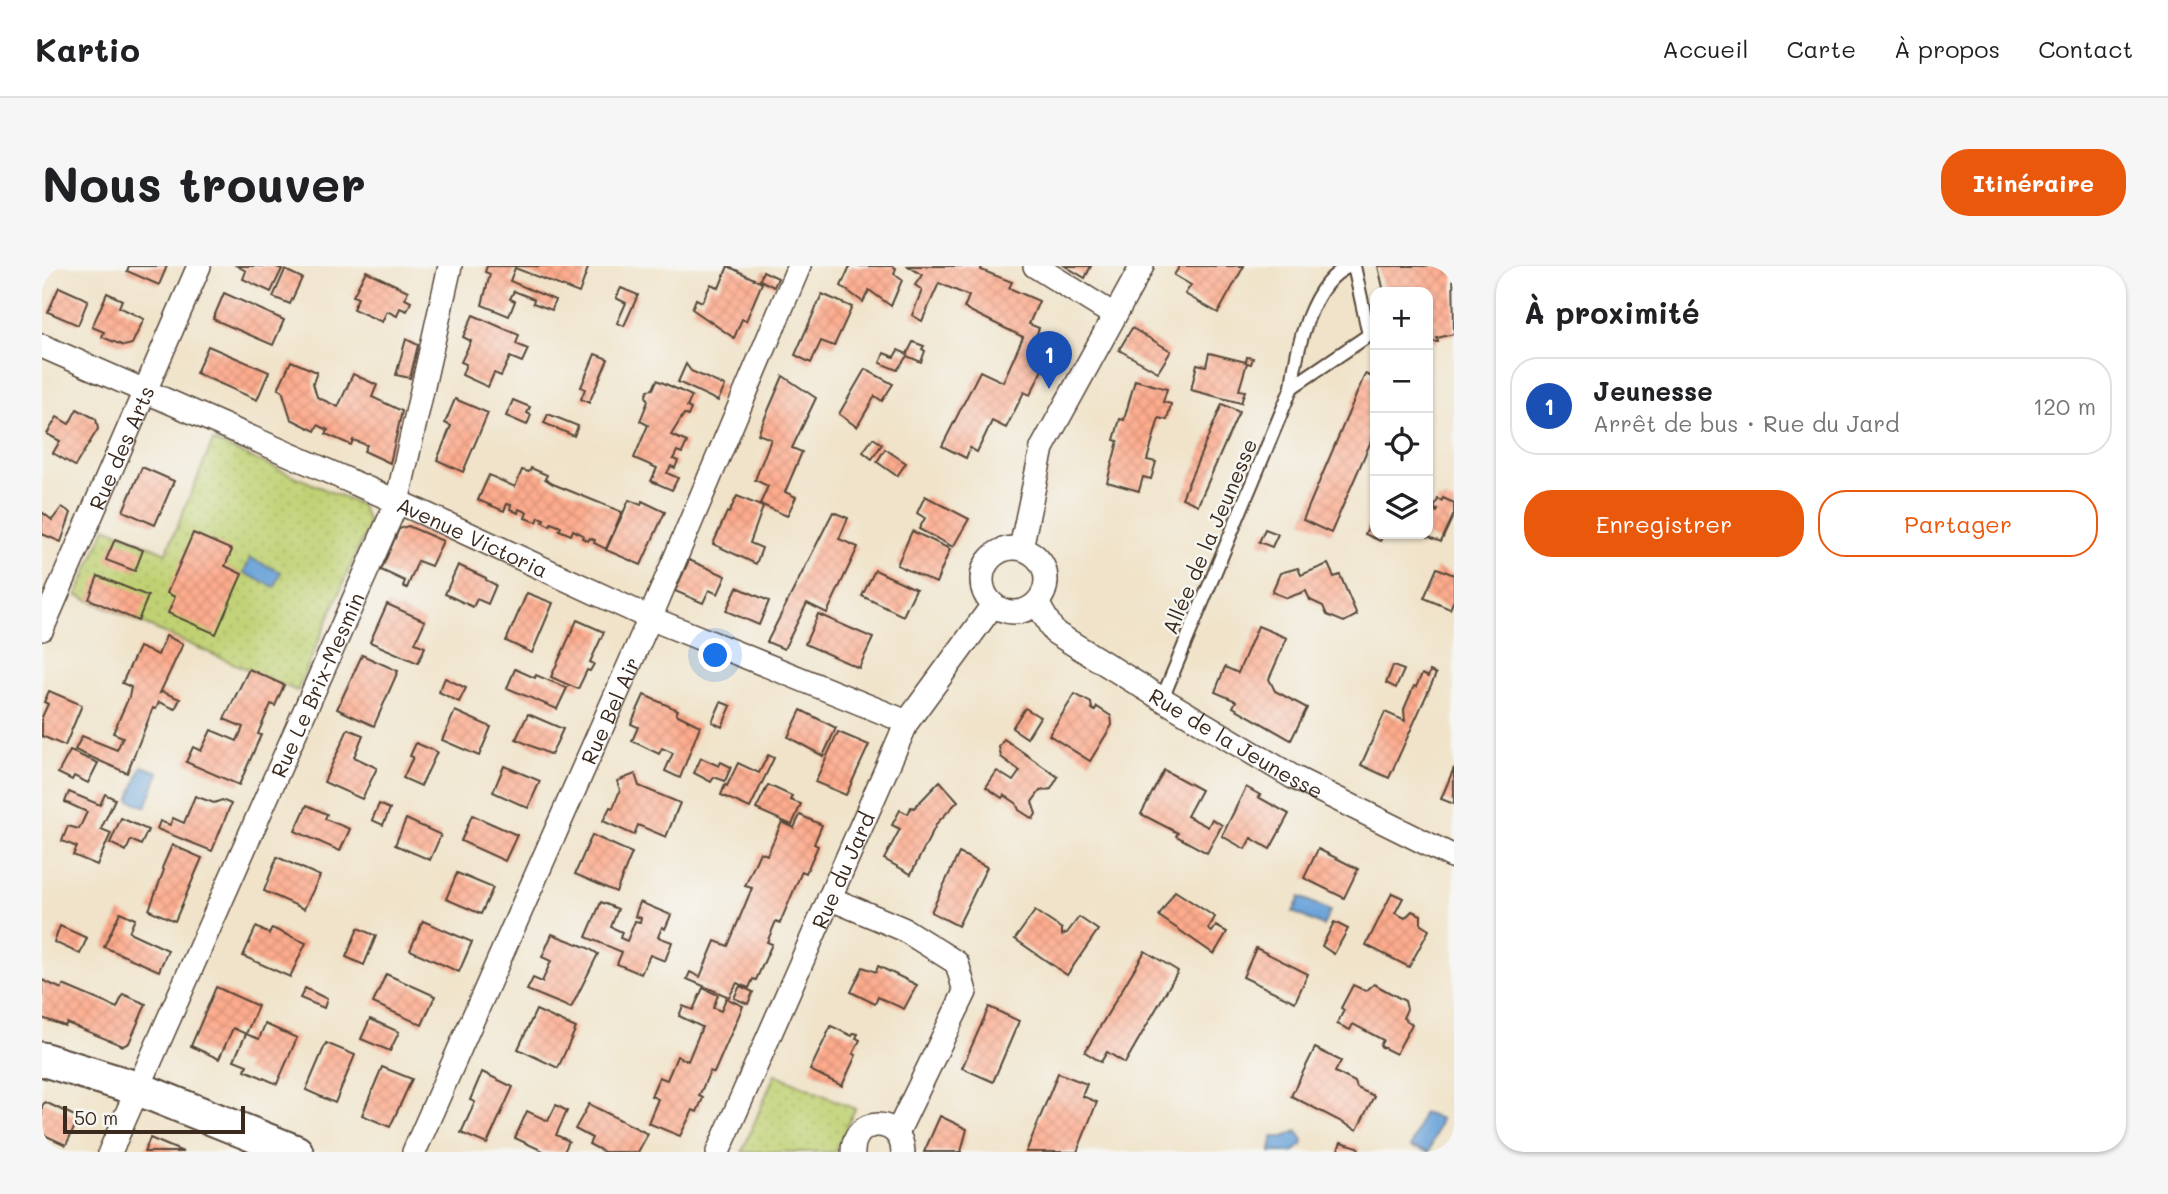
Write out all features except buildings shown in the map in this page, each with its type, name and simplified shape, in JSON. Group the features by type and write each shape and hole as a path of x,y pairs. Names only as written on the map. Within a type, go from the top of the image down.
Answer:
{"street":[{"name":"Rue des Arts","path":"42,629 199,266"},
{"name":"Rue Le Brix-Mesmin","path":"110,1152 397,502 450,266"},
{"name":"Rue Bel Air","path":"414,1152 650,618 799,266"},
{"path":"1035,266 1114,316"},
{"path":"1021,548 1041,448 1142,266"},
{"name":"Avenue Victoria","path":"42,346 397,502 650,618 907,722"},
{"path":"1021,548 1038,558 1046,575 1046,585 1037,603 1011,612 993,604 982,586 985,565 991,556 1000,550 1021,548"},
{"name":"Rue de la Jeunesse","path":"1037,603 1054,632 1162,699 1293,777 1454,857"},
{"name":"Rue du Jard","path":"718,1152 907,722 993,604"},
{"path":"829,898 903,929 957,963 965,992 900,1142 882,1125 866,1128 855,1139 853,1152"},
{"path":"42,1059 138,1089 296,1152"}],"lane":[{"name":"Allée de la Jeunesse","path":"1162,699 1292,387 1296,356 1314,303 1342,269 1352,266 1369,335 1292,387"}],"green space":[{"path":"213,441 361,505 369,524 297,691 77,595 106,527 166,553"},
{"path":"775,1074 855,1109 835,1152 742,1152"}],"water":[{"path":"250,558 281,572 275,587 244,573"},
{"path":"142,766 159,772 146,807 129,800"},
{"path":"1300,897 1330,911 1323,926 1293,912"},
{"path":"1423,1113 1441,1119 1429,1152 1411,1147"},
{"path":"1297,1131 1303,1144 1293,1152 1271,1152 1273,1137 1284,1137"}],"place":[{"name":"Jeunesse","path":"1049,389"}]}
